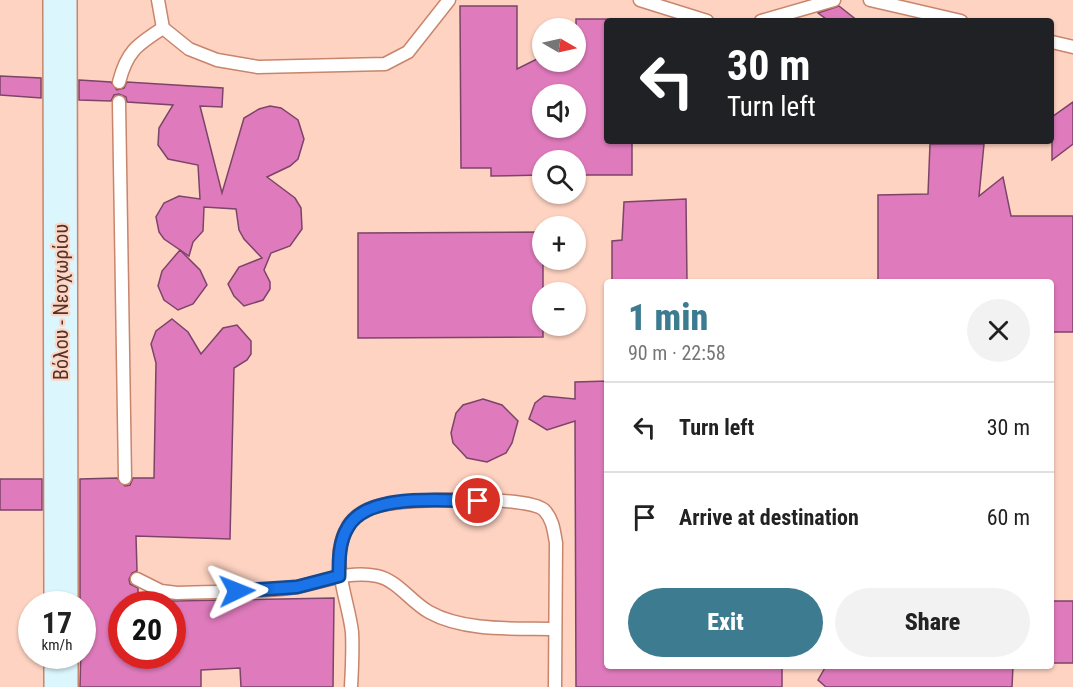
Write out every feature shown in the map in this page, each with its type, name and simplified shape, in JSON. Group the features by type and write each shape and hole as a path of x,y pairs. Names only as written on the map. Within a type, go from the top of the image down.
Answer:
{"main road":[{"name":"Βόλου - Νεοχωρίου","path":"60,0 61,591"},
{"path":"61,669 61,687"}],"lane":[{"path":"158,0 163,27 189,49 217,60 258,67 385,63 408,52 449,0"},
{"path":"640,0 697,18"},
{"path":"771,18 834,0"},
{"path":"870,0 948,18"},
{"path":"119,82 126,58 138,45 163,27"},
{"path":"1054,42 1073,47"},
{"path":"119,102 125,478"},
{"path":"351,687 352,634 339,576 341,548 348,527 361,512 371,508 414,501 534,503 544,510 552,522 556,543 555,687"},
{"path":"137,579 148,586 177,593 277,589 339,576 383,577 429,612 455,621 555,629"}],"building":[{"path":"460,6 517,6 517,69 532,62 532,72 586,72 586,19 604,19 604,144 632,144 632,175 586,175 586,150 532,150 532,175 491,176 491,168 461,168"},
{"path":"839,6 854,18 825,18 818,13"},
{"path":"0,76 41,78 41,98 0,95"},
{"path":"79,80 111,82 117,90 124,88 127,82 223,88 222,107 200,106 222,193 244,118 259,109 270,106 281,108 298,120 304,139 298,159 290,166 267,177 295,198 301,208 302,229 290,246 271,253 264,270 270,282 270,289 263,300 244,306 234,296 228,284 239,267 262,258 244,239 239,230 236,209 204,207 203,231 193,242 189,256 164,239 159,232 156,217 164,203 179,196 200,199 198,165 168,159 158,145 159,128 173,105 127,102 126,97 119,94 114,95 111,101 79,100"},
{"path":"1073,102 1073,144 1052,160 1052,144 1054,144 1054,116"},
{"path":"930,144 984,144 979,196 1003,177 1011,216 1073,216 1073,332 1054,332 1054,279 878,279 878,195 928,194"},
{"path":"686,199 687,279 612,279 612,241 622,240 624,202"},
{"path":"532,232 532,270 543,270 543,282 532,282 532,336 543,337 358,338 358,233"},
{"path":"180,250 200,270 207,285 193,304 178,310 164,300 158,286 162,271"},
{"path":"172,319 188,332 201,354 223,328 237,325 251,341 251,354 247,360 234,368 230,539 136,536 137,571 132,573 129,579 130,584 138,588 138,591 108,591 108,669 186,669 186,601 334,598 333,687 241,687 240,668 201,670 201,687 80,687 80,669 96,669 96,591 80,591 80,479 117,478 125,486 130,485 133,478 154,478 156,363 151,344 156,331"},
{"path":"604,381 604,669 782,669 782,687 576,687 575,421 547,430 529,419 535,403 544,396 575,399 575,382"},
{"path":"483,399 502,405 518,421 512,443 506,453 487,462 467,458 453,443 451,433 456,413 463,405"},
{"path":"0,479 42,479 42,510 0,510"},
{"path":"1054,601 1073,601 1073,663 1054,663"},
{"path":"824,669 1013,669 1012,687 826,687 818,680"}],"route":[{"path":"237,591 297,587 339,576 341,548 348,527 361,512 371,508 397,502 478,501"}]}
